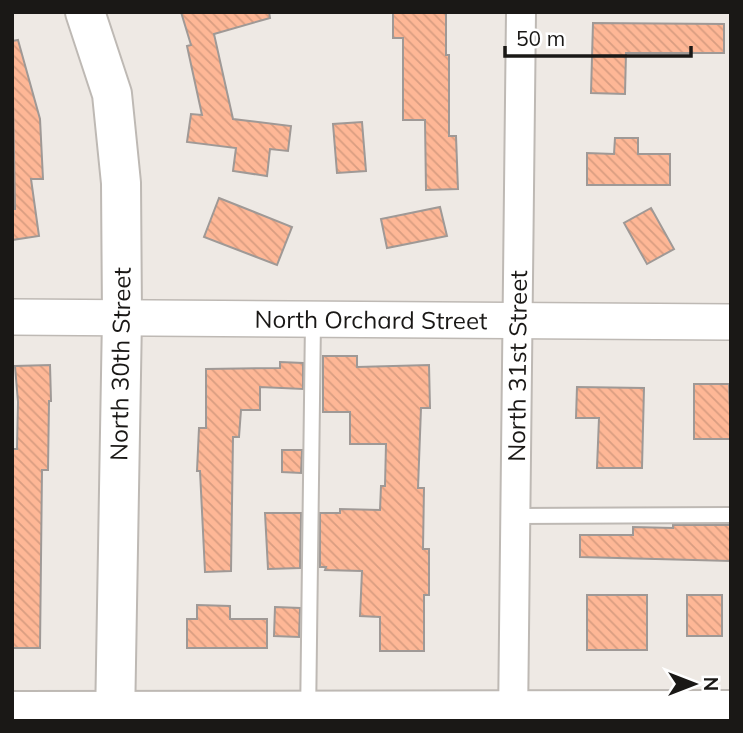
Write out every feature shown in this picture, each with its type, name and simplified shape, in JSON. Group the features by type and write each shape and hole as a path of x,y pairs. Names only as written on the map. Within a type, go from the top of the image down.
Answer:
{"main road":[{"name":"North 30th Street","path":"85,12 112,94 121,183 122,317 115,714"}],"street":[{"name":"North 31st Street","path":"513,713 521,12"},
{"name":"North Orchard Street","path":"12,317 731,321"},
{"path":"12,706 115,714 513,713 731,705"}],"lane":[{"path":"308,713 313,319"},
{"path":"516,516 731,515"}],"building":[{"path":"181,12 269,12 270,18 214,34 233,119 291,126 288,151 270,149 267,176 233,171 236,148 187,142 191,114 202,115 187,46 191,45"},
{"path":"446,12 449,136 456,136 458,189 426,190 425,120 403,120 403,38 393,38 393,13"},
{"path":"593,23 724,24 724,53 626,53 625,94 591,93"},
{"path":"18,40 40,119 43,179 31,179 39,236 12,240 12,209 15,209 12,41"},
{"path":"362,122 366,171 337,173 333,124"},
{"path":"615,138 638,138 638,154 670,154 670,185 587,185 587,153 614,154"},
{"path":"219,198 292,227 277,265 204,237"},
{"path":"440,207 447,236 387,248 381,219"},
{"path":"651,208 674,249 647,264 624,223"},
{"path":"323,356 357,356 357,367 429,365 430,408 421,408 418,488 424,488 423,549 429,549 429,595 424,595 424,651 380,651 380,617 360,616 362,571 325,570 326,567 320,567 320,513 340,513 340,509 380,510 381,486 385,486 386,444 350,444 350,412 323,412"},
{"path":"280,362 303,363 303,389 260,387 260,410 241,410 239,437 233,437 231,571 205,572 200,471 197,471 199,428 206,428 206,369 280,368"},
{"path":"50,365 48,470 42,470 40,648 12,648 12,449 17,449 18,402 15,366"},
{"path":"694,384 729,384 731,439 694,439"},
{"path":"577,387 644,388 642,468 597,468 599,418 576,418"},
{"path":"282,450 302,450 301,473 282,472"},
{"path":"265,513 301,513 300,568 268,569"},
{"path":"673,525 731,525 731,561 580,557 580,535 633,535 633,527 673,528"},
{"path":"587,595 647,595 647,650 587,650"},
{"path":"687,595 722,595 722,636 687,636"},
{"path":"197,605 230,606 230,619 267,619 267,648 187,648 187,619 197,619"},
{"path":"275,607 300,608 299,637 274,636"}]}
